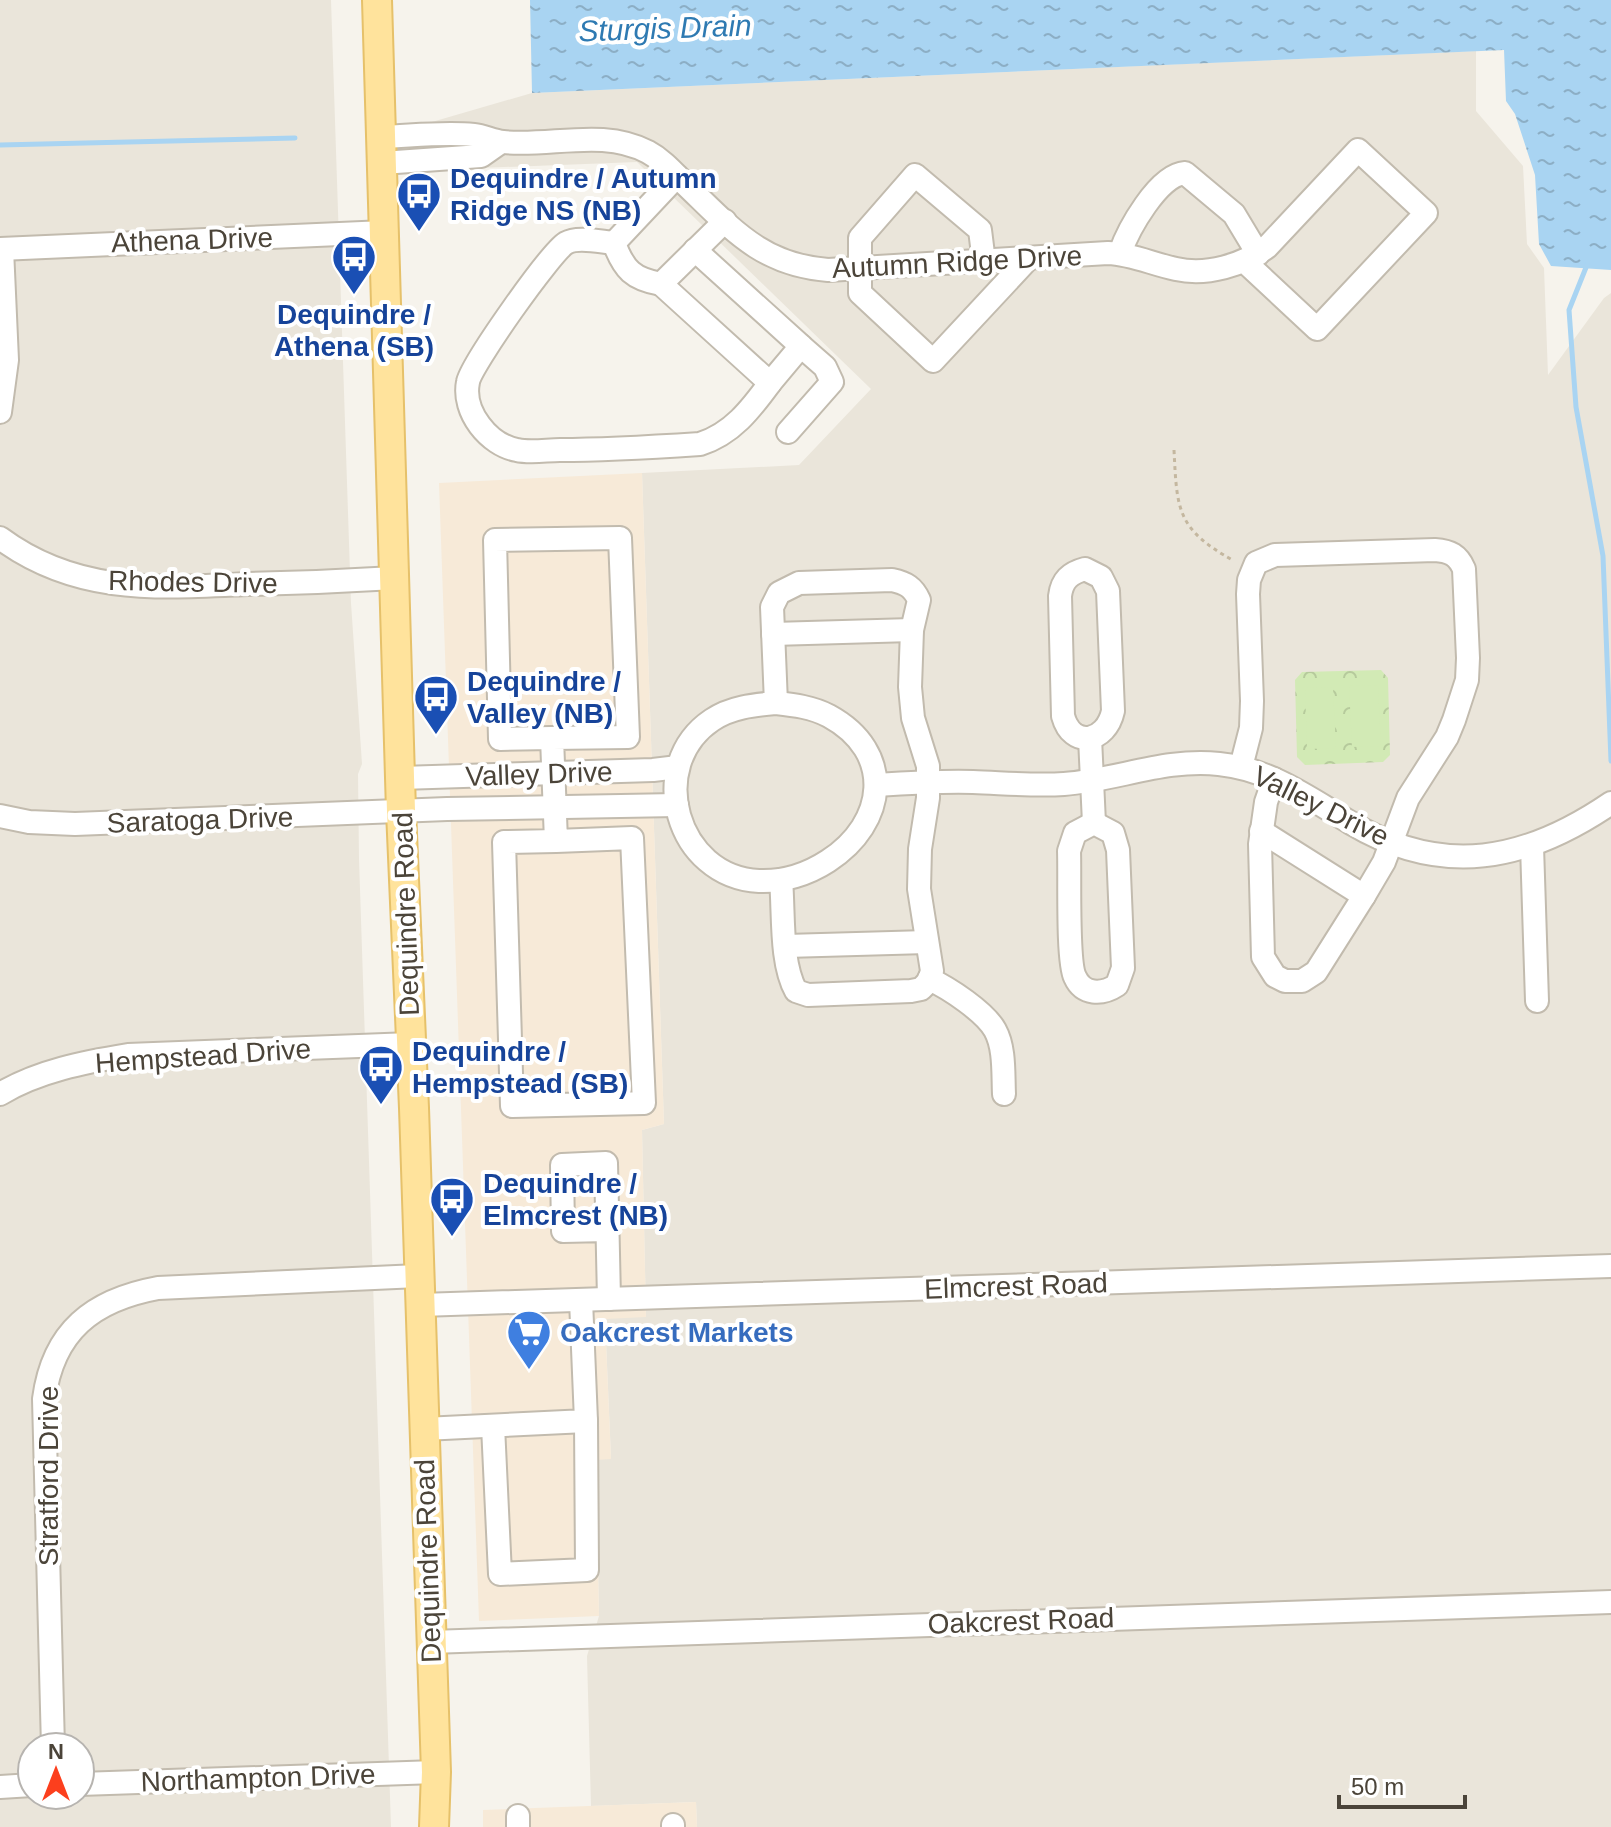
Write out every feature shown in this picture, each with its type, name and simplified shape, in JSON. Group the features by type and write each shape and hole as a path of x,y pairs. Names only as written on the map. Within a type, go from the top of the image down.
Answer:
{"main road":[{"name":"Dequindre Road","path":"377,0 401,811 436,1772 434,1827"}],"street":[{"name":"Autumn Ridge Drive","path":"382,150 481,156 501,142 622,142 648,152 765,254 817,270 1120,253 1190,271 1251,257"},
{"path":"1120,253 1127,231 1154,195 1175,175 1185,173 1234,214 1251,257 1317,329 1426,213 1358,150 1251,257"},
{"path":"984,262 980,230 915,175 860,238 860,293 933,361 1028,259"},
{"path":"614,243 677,176"},
{"path":"661,284 725,221"},
{"name":"Athena Drive","path":"1,249 385,232"},
{"path":"614,243 576,240 567,243 537,277 476,364 468,380 467,392 479,425 494,440 517,450 590,450 700,444 717,439 733,427 801,346"},
{"path":"614,243 628,270 641,281 661,284 770,383"},
{"path":"0,412 7,360 1,249"},
{"path":"695,250 825,367 832,382 788,432"},
{"name":"Rhodes Drive","path":"0,538 23,554 55,569 120,586 208,586 395,578"},
{"path":"620,538 628,737 552,738 500,739 495,540 620,538"},
{"path":"1241,767 1251,728 1248,594 1252,571 1264,558 1275,555 1435,550 1452,553 1460,561 1465,581 1467,680 1447,737 1408,798 1384,862 1316,972 1302,981 1285,981 1275,976 1268,969 1262,949 1261,831 1274,779"},
{"path":"1085,569 1101,577 1108,591 1113,711 1111,723 1101,734 1090,738 1072,734 1063,716 1060,596 1066,579 1085,569"},
{"path":"776,703 772,607 779,593 799,583 892,580 905,582 914,589 919,600 912,630 911,703 928,766 919,870 922,915 932,962 929,979 921,989 911,991 808,995 796,991 789,978 781,880"},
{"path":"773,634 912,630"},
{"path":"776,703 809,708 843,724 865,749 876,785 869,819 850,845 818,868 781,880 759,881 739,878 703,859 682,827 677,786 693,738 712,720 749,705 776,703"},
{"path":"552,738 556,841"},
{"path":"1090,738 1094,823"},
{"name":"Valley Drive","path":"876,785 1034,785 1092,781 1174,763 1241,767 1294,788 1350,823 1390,842 1449,856 1501,853 1532,846 1570,830 1611,803"},
{"name":"Valley Drive","path":"401,778 553,774 677,786"},
{"name":"Valley Drive","path":"401,811 554,807 677,786"},
{"name":"Saratoga Drive","path":"0,816 56,824 401,811"},
{"path":"1094,823 1113,833 1118,850 1123,968 1117,985 1102,992 1090,991 1082,986 1072,969 1069,851 1075,833 1094,823"},
{"path":"1261,831 1364,896"},
{"path":"632,838 644,1103 512,1106 504,842 556,841 632,838"},
{"path":"1532,846 1537,1001"},
{"path":"786,946 927,942"},
{"path":"929,979 955,995 996,1031 1002,1055 1004,1094"},
{"name":"Hempstead Drive","path":"0,1094 48,1074 128,1055 411,1044"},
{"path":"607,1230 609,1299"},
{"name":"Elmcrest Road","path":"421,1305 1611,1266"},
{"name":"Stratford Drive","path":"53,1731 44,1399 49,1369 65,1339 95,1310 120,1297 144,1291 418,1276"},
{"path":"493,1426 500,1574 587,1570 581,1300"},
{"path":"424,1429 586,1421"},
{"name":"Oakcrest Road","path":"431,1642 1611,1602"},
{"name":"Northampton Drive","path":"96,1783 436,1772"}],"path":[{"path":"1174,450 1176,495 1182,516 1193,532 1252,571"}],"shaded area":[{"path":"0,0 331,0 351,603 362,764 358,774 359,859 391,1827 0,1827"},
{"path":"1476,51 1476,111 1523,166 1527,244 1544,268 1548,375 1604,298 1611,293 1611,1827 697,1827 696,1802 591,1806 587,1656 599,1616 596,1459 611,1458 605,1318 646,1316 642,1130 664,1124 642,473 799,465 871,389 637,162 426,170 425,124 532,93"},
{"path":"642,473 664,1124 642,1130 646,1317 605,1319 611,1459 596,1460 599,1616 479,1621 439,483"},
{"path":"696,1802 697,1827 483,1827 483,1810"}],"green space":[{"path":"1381,670 1388,678 1390,755 1383,762 1305,765 1297,757 1295,680 1302,672"},
{"path":"1378,685 1381,746 1352,747 1349,686"},
{"path":"1333,687 1336,748 1307,749 1305,688"}],"water":[{"path":"530,0 1611,0 1611,270 1551,266 1539,244 1535,175 1515,114 1506,101 1504,50 532,93"}],"waterway":[{"name":"Sturgis Drain","path":"0,145 295,138"},
{"path":"1587,265 1569,310 1576,407 1603,556 1611,761"}],"place":[{"name":"Dequindre / Autumn Ridge NS (NB)","path":"419,233"},
{"name":"Dequindre / Athena (SB)","path":"354,296"},
{"name":"Dequindre / Valley (NB)","path":"436,736"},
{"name":"Dequindre / Hempstead (SB)","path":"381,1106"},
{"name":"Dequindre / Elmcrest (NB)","path":"452,1238"},
{"name":"Oakcrest Markets","path":"529,1371"}]}
